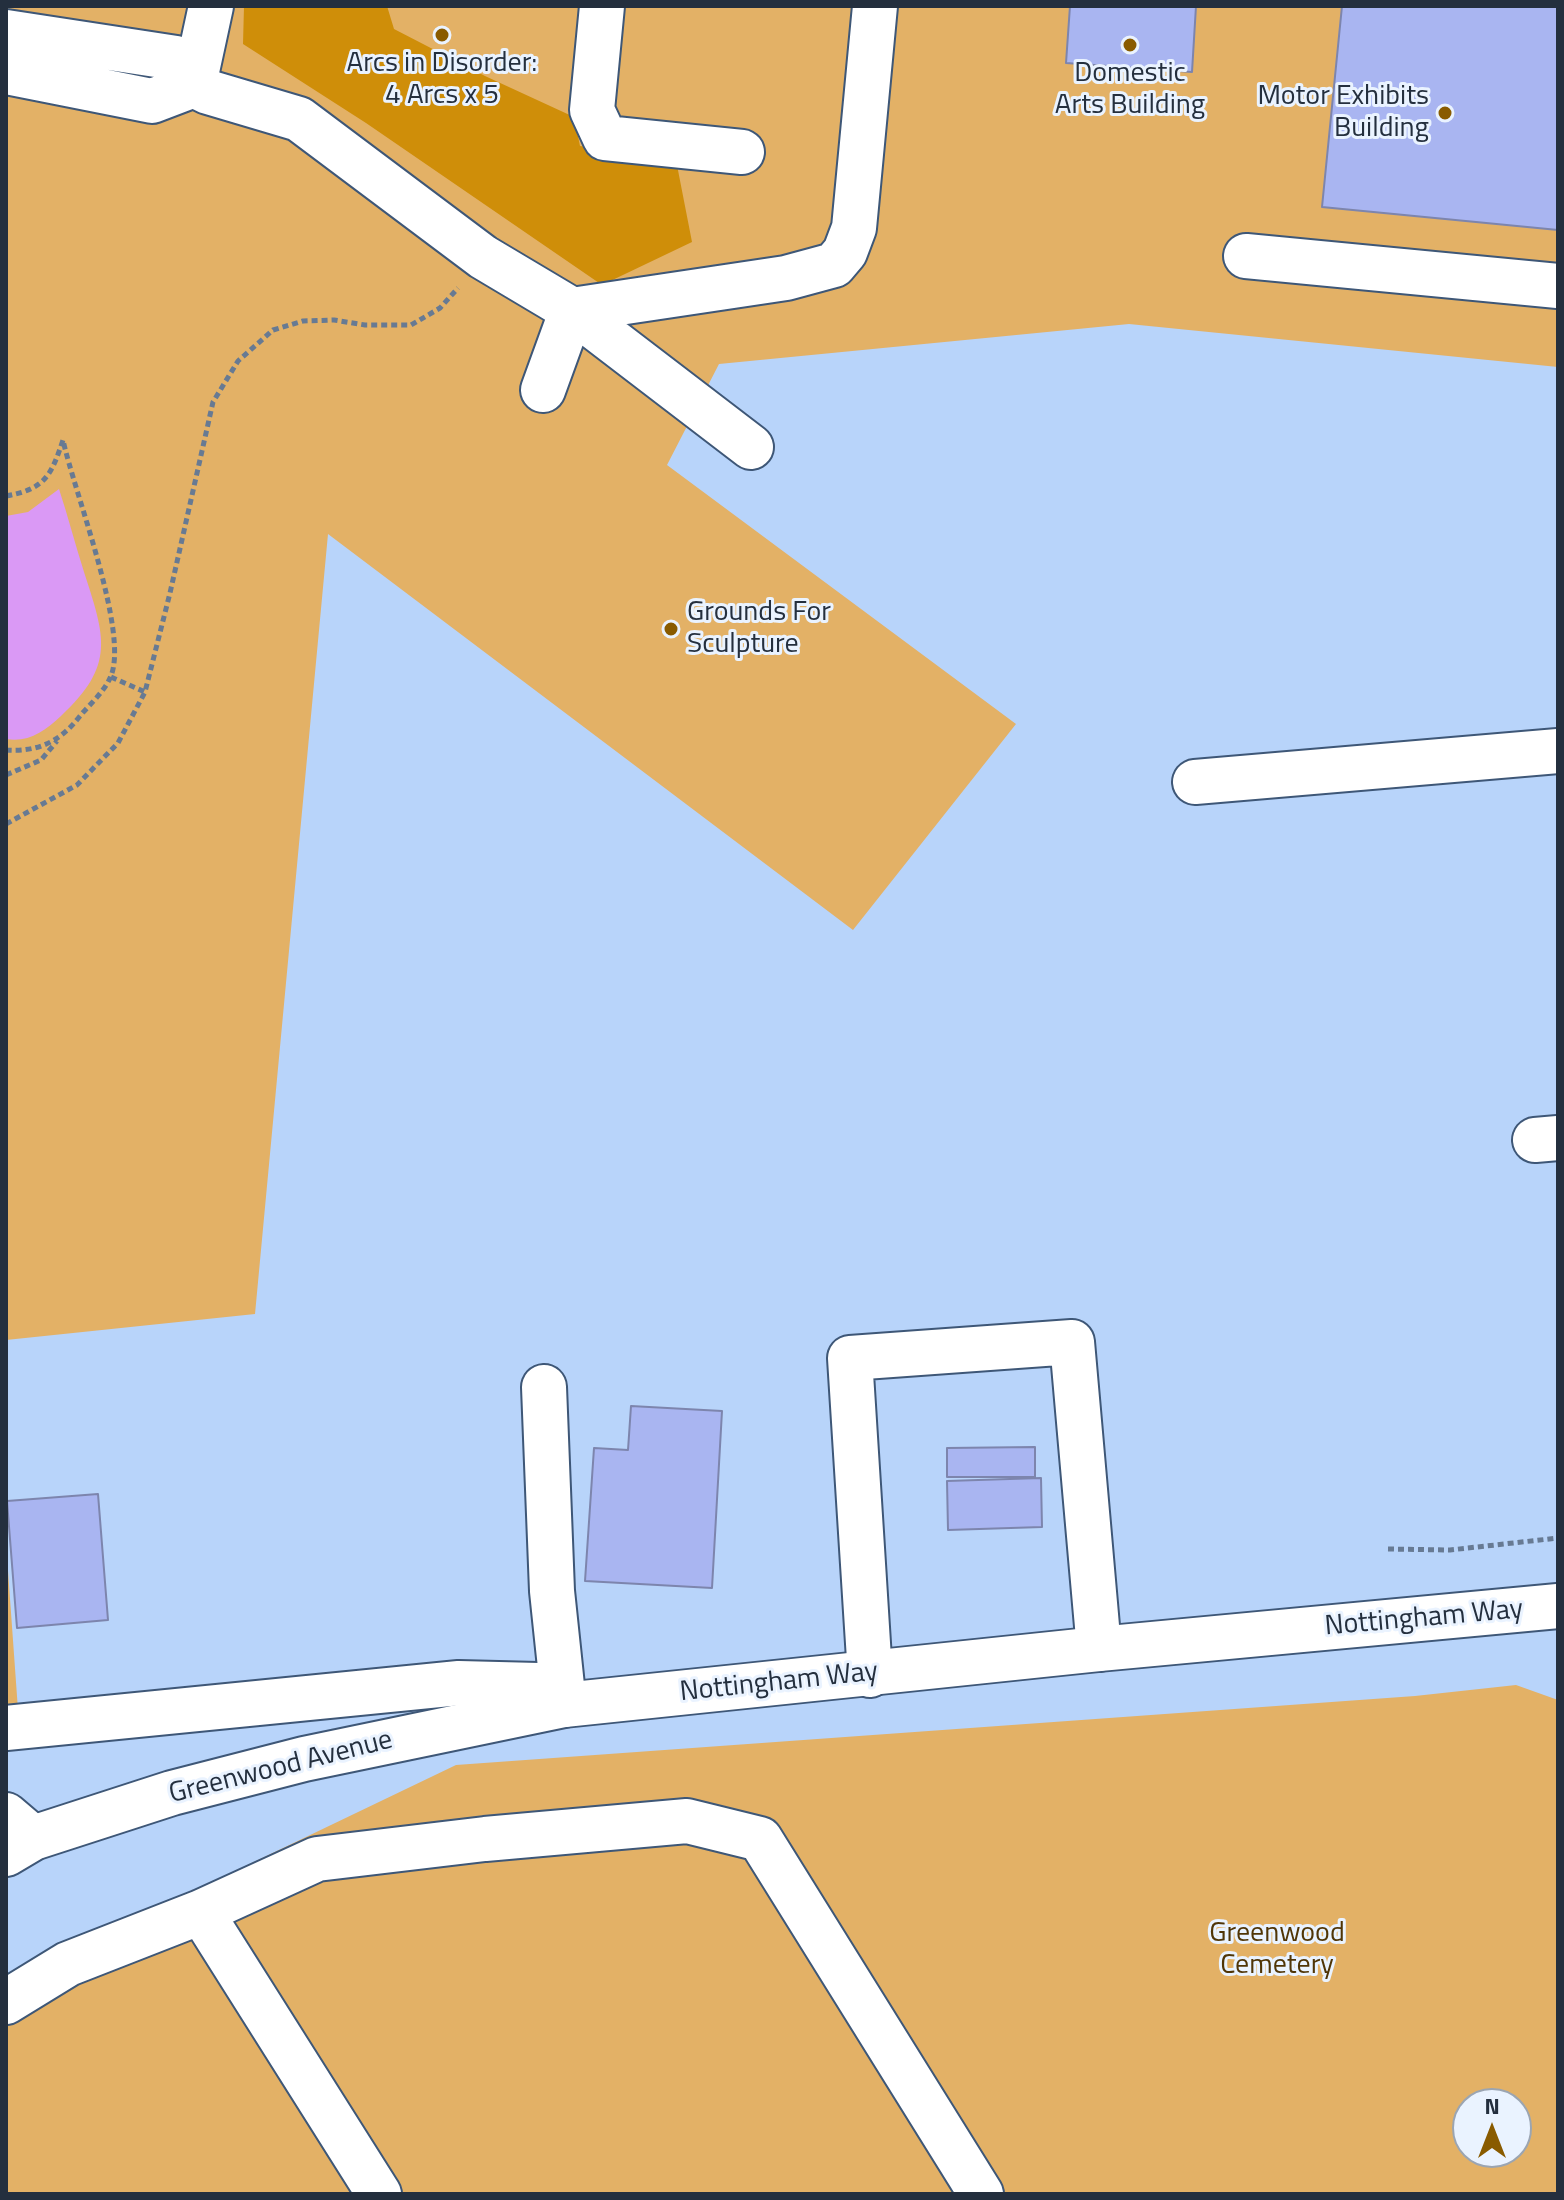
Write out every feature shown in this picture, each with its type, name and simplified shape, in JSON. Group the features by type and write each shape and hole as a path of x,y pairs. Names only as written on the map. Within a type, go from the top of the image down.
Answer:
{"main road":[{"path":"194,85 211,6"},
{"path":"602,6 592,110 605,138 742,152"},
{"path":"572,310 786,278 834,265 845,252 854,228 875,6"},
{"path":"6,32 176,58 194,85 208,92 299,119 483,257 572,310 751,447"},
{"path":"6,72 152,101 194,85"},
{"path":"1246,256 1558,286"},
{"path":"543,390 572,310"},
{"path":"1195,782 1558,751"},
{"path":"870,1675 850,1358 1072,1342 1099,1649"},
{"path":"544,1387 552,1591 564,1705"},
{"name":"Nottingham Way","path":"564,1705 1099,1649 1558,1606"},
{"path":"6,1728 459,1683 538,1685 564,1705"},
{"name":"Greenwood Avenue","path":"15,1836 304,1759 564,1705"},
{"path":"6,2002 68,1964 201,1912 317,1859 485,1839 687,1821 760,1839 981,2194"},
{"path":"201,1912 379,2194"}],"path":[{"path":"6,824 77,785 118,743 145,692 213,402 238,361 273,330 303,321 411,325 440,308 464,281"},
{"path":"6,496 30,489 48,478 63,440 112,616 117,647 111,677 41,760 6,775"},
{"path":"111,677 145,692"},
{"path":"6,750 25,751 44,747 61,736"},
{"path":"1388,1549 1450,1550 1558,1538"}],"green space":[{"name":"Grounds For Sculpture","path":"6,6 1558,6 1558,367 1129,324 719,364 667,465 1016,724 853,930 328,534 255,1314 6,1340"},
{"path":"6,1543 18,1710 6,1711"},
{"name":"Greenwood Cemetery","path":"1516,1685 1558,1700 1558,2194 6,2194 6,1981 456,1765 1415,1696"}],"shaded area":[{"path":"244,6 387,6 394,29 574,117 580,146 676,160 692,242 602,285 366,123 243,44"},
{"path":"59,489 97,615 101,649 98,665 79,698 49,726 36,735 6,739 6,516 28,512"}],"building":[{"name":"Domestic Arts Building","path":"1070,6 1196,6 1192,72 1066,63"},
{"name":"Motor Exhibits Building","path":"1342,6 1558,6 1558,230 1322,207"},
{"path":"631,1406 722,1411 712,1588 585,1581 594,1448 628,1450"},
{"path":"1035,1447 1035,1477 947,1477 947,1448"},
{"path":"1041,1478 1042,1527 948,1530 947,1481"},
{"path":"98,1494 108,1620 17,1628 7,1501"}],"place":[{"name":"Arcs in Disorder: 4 Arcs x 5","path":"442,35"},
{"name":"Domestic Arts Building","path":"1130,45"},
{"name":"Motor Exhibits Building","path":"1445,113"},
{"name":"Grounds For Sculpture","path":"671,629"}]}
